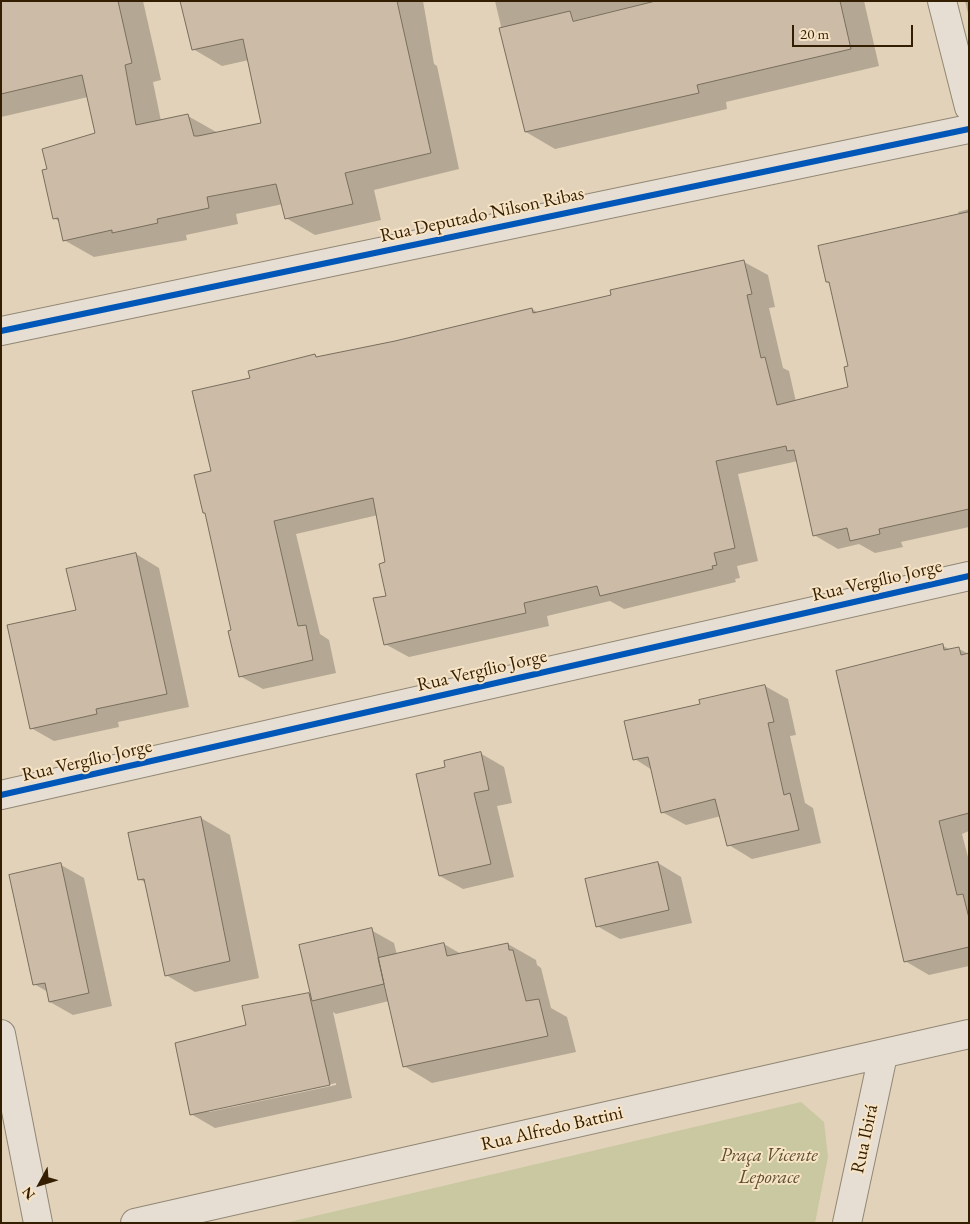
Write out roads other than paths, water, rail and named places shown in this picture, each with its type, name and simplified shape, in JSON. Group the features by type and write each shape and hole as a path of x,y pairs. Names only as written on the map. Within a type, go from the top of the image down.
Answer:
{"street":[{"path":"942,1 969,107"},
{"name":"Rua Deputado Nilson Ribas","path":"1,331 969,129"},
{"name":"Rua Vergílio Jorge","path":"1,796 969,576"},
{"path":"1,1034 38,1223"},
{"name":"Rua Alfredo Battini","path":"135,1223 969,1034"},
{"name":"Rua Ibirá","path":"847,1223 883,1055"}],"park label":[{"name":"Praça Vicente Leporace","path":"769,1167"}]}
